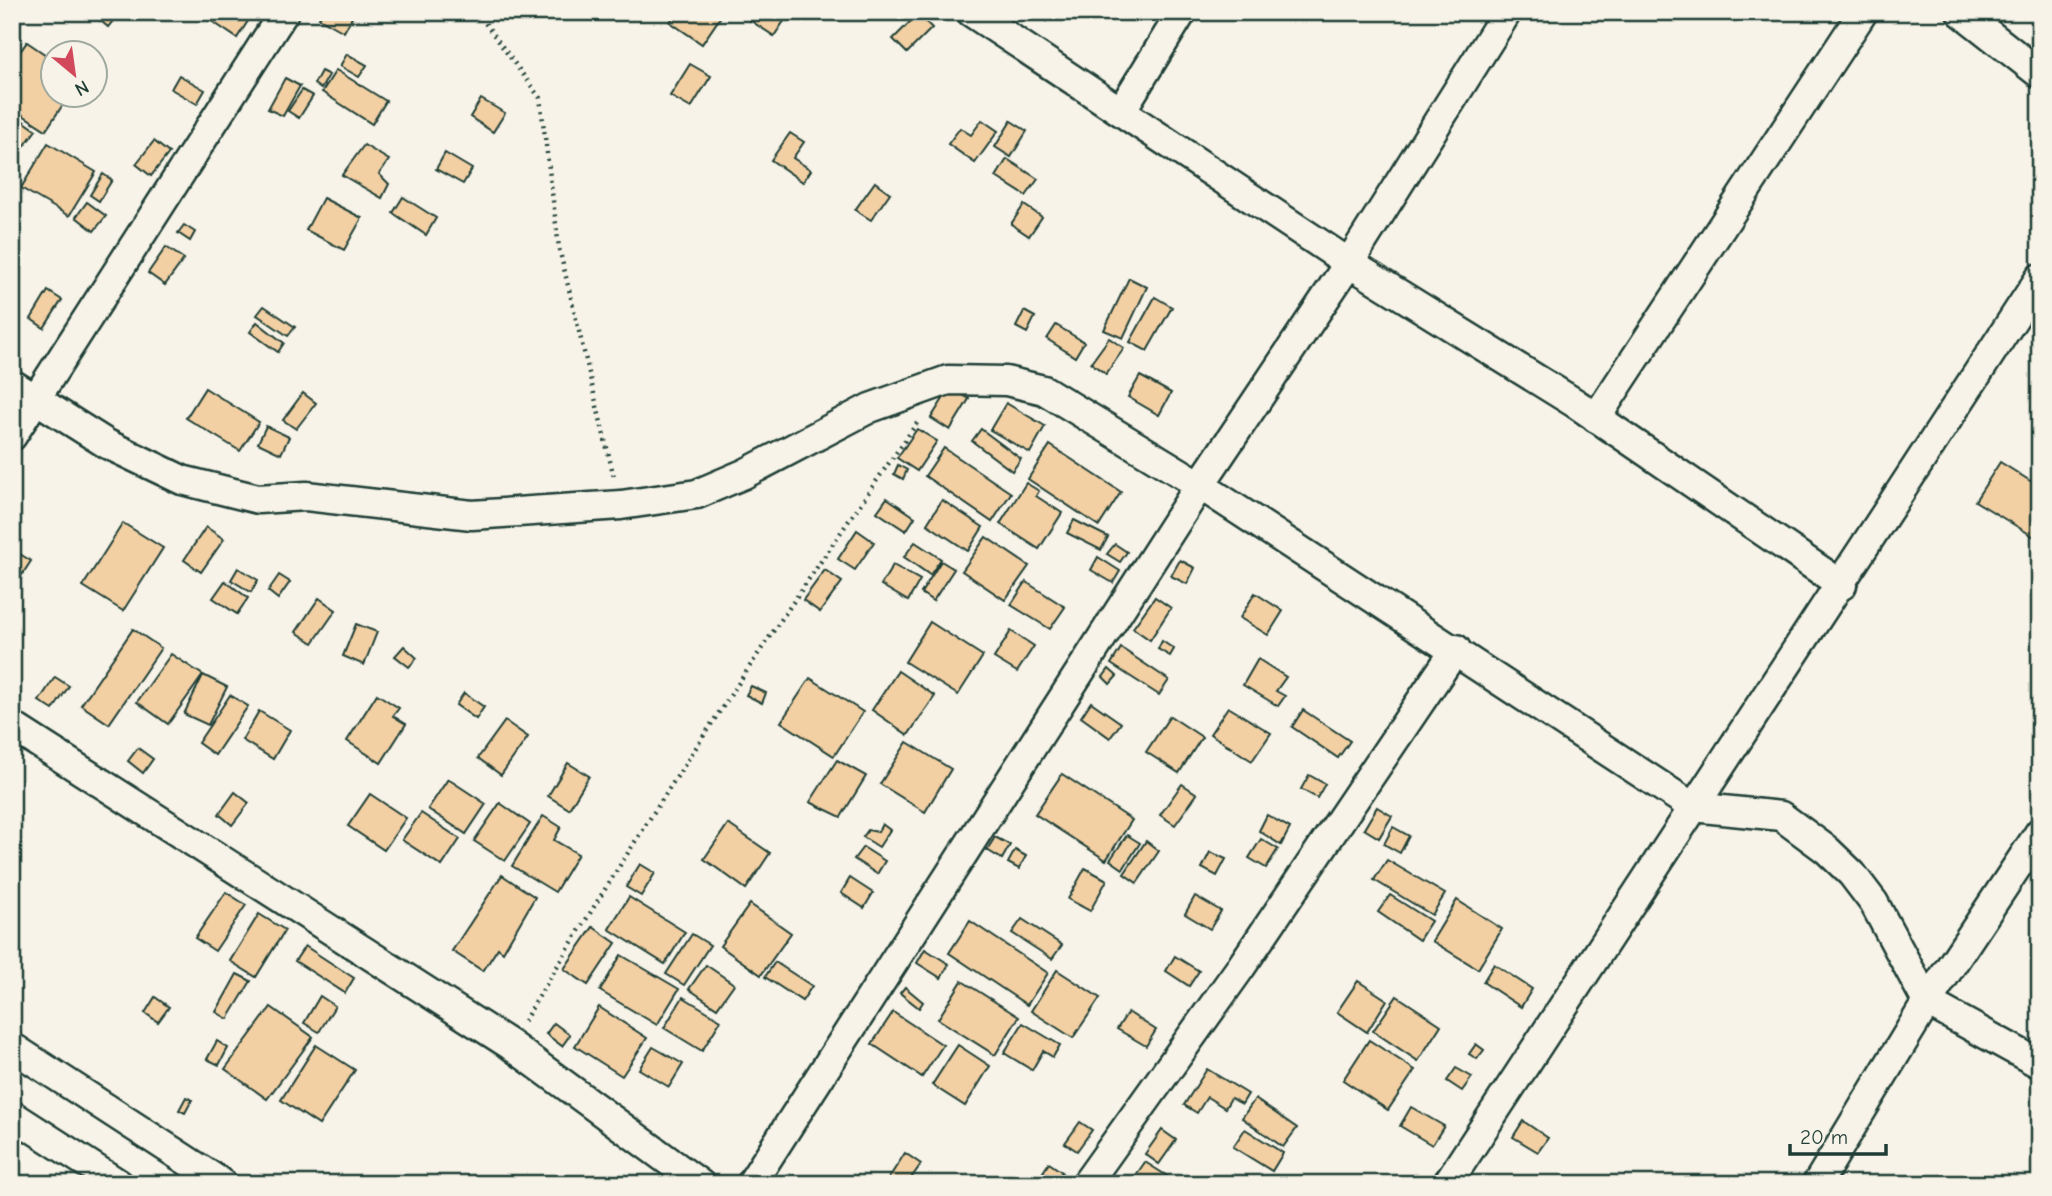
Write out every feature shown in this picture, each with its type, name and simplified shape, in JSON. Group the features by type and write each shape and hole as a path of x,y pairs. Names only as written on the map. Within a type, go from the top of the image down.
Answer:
{"street":[{"path":"12,436 284,12"},
{"path":"971,12 1349,262 1596,418 1842,585"},
{"path":"1121,111 1182,12"},
{"path":"751,1184 1200,485 1349,262 1507,12"},
{"path":"1596,418 1863,12"},
{"path":"1961,12 2040,74"},
{"path":"1447,1184 1693,807 1842,585 2040,278"},
{"path":"12,384 107,444 182,480 241,497 258,499 306,496 472,515 621,505 696,494 744,474 870,408 948,380 1006,381 1044,390 1200,485 1455,649 1693,807 1781,816 1827,850 1852,874 1874,903 1927,1002 2040,1064"},
{"path":"1086,1184 1241,967 1455,649"},
{"path":"12,726 509,1044 700,1184"},
{"path":"1817,1184 1861,1116 1927,1002 2040,831"},
{"path":"12,1047 223,1184"},
{"path":"12,1115 103,1180"}],"path":[{"path":"477,12 540,98 559,248 621,505"},
{"path":"509,1044 587,916 776,624 948,380"}],"building":[{"path":"90,12 120,12 108,27"},
{"path":"206,12 234,12 248,21 237,38 204,16"},
{"path":"323,12 355,12 344,32 319,18"},
{"path":"677,12 723,13 702,44 670,22"},
{"path":"752,12 790,12 774,36 748,19"},
{"path":"1032,12 1051,12 1046,21"},
{"path":"918,14 932,28 907,53 893,39"},
{"path":"27,42 38,49 38,108 61,108 46,130 12,108 12,63"},
{"path":"347,54 367,65 359,77 340,66"},
{"path":"690,64 711,76 691,108 670,96"},
{"path":"336,70 386,101 372,124 322,92"},
{"path":"321,71 329,75 321,89 314,84"},
{"path":"179,75 205,90 197,104 171,89"},
{"path":"285,78 300,86 283,116 268,109"},
{"path":"302,90 313,96 299,118 288,111"},
{"path":"481,99 505,113 493,132 470,117"},
{"path":"12,113 36,130 12,163"},
{"path":"982,120 998,131 975,163 948,144 960,128 971,135"},
{"path":"1011,121 1027,131 1011,157 995,147"},
{"path":"790,133 804,142 793,158 811,170 803,182 771,160"},
{"path":"154,141 169,153 151,176 136,164"},
{"path":"48,143 96,172 69,216 21,188"},
{"path":"364,145 389,160 379,174 389,184 382,198 342,175"},
{"path":"445,153 472,169 463,184 436,169"},
{"path":"1007,159 1038,179 1026,196 996,177"},
{"path":"103,174 112,180 99,201 90,195"},
{"path":"875,182 890,193 871,220 855,210"},
{"path":"403,197 436,218 426,235 393,213"},
{"path":"323,198 362,218 344,250 306,230"},
{"path":"87,202 106,216 94,231 76,217"},
{"path":"1024,205 1042,217 1029,236 1011,224"},
{"path":"184,225 195,232 190,241 178,233"},
{"path":"166,247 184,259 165,285 148,273"},
{"path":"1129,278 1147,287 1123,338 1104,330"},
{"path":"48,291 62,300 44,328 31,319"},
{"path":"1155,297 1172,307 1147,351 1130,342"},
{"path":"264,306 295,327 288,336 257,315"},
{"path":"1024,311 1035,317 1027,333 1016,327"},
{"path":"257,322 284,343 278,352 250,332"},
{"path":"1056,325 1084,342 1075,357 1047,339"},
{"path":"1109,338 1124,348 1106,374 1091,363"},
{"path":"1140,376 1171,393 1159,415 1128,397"},
{"path":"205,388 259,422 240,451 186,418"},
{"path":"950,388 969,399 950,430 931,418"},
{"path":"303,393 316,403 296,429 283,420"},
{"path":"1006,403 1045,426 1030,453 990,430"},
{"path":"266,426 289,437 281,454 258,443"},
{"path":"917,429 937,441 917,471 897,458"},
{"path":"981,429 1021,459 1012,471 972,441"},
{"path":"1050,445 1121,492 1099,526 1028,479"},
{"path":"944,448 1011,493 992,522 925,476"},
{"path":"2000,462 2040,487 2040,532 2036,538 1975,501"},
{"path":"898,465 907,470 903,479 894,474"},
{"path":"1026,483 1039,491 1036,496 1062,513 1039,549 1000,524"},
{"path":"887,498 915,517 906,531 877,512"},
{"path":"942,500 983,527 968,551 927,524"},
{"path":"1074,520 1108,537 1101,550 1067,533"},
{"path":"123,523 163,548 123,611 83,586"},
{"path":"206,527 224,539 201,572 184,560"},
{"path":"857,530 874,542 855,570 838,559"},
{"path":"986,537 1029,566 1005,600 962,571"},
{"path":"915,542 941,559 930,575 904,557"},
{"path":"1115,544 1127,552 1120,562 1107,554"},
{"path":"12,549 31,561 12,590"},
{"path":"1098,557 1120,571 1113,583 1091,570"},
{"path":"1180,560 1195,568 1187,584 1171,576"},
{"path":"941,561 954,569 933,601 921,593"},
{"path":"893,565 920,580 908,601 881,585"},
{"path":"238,568 258,580 251,592 231,580"},
{"path":"825,570 842,582 820,612 803,600"},
{"path":"279,575 290,582 278,599 268,591"},
{"path":"225,581 248,598 237,614 213,598"},
{"path":"1026,582 1065,607 1050,629 1011,605"},
{"path":"1255,593 1283,611 1268,635 1240,618"},
{"path":"1155,597 1171,608 1150,640 1133,628"},
{"path":"319,598 336,610 313,643 296,632"},
{"path":"930,622 983,656 958,695 905,662"},
{"path":"356,624 377,632 364,665 343,656"},
{"path":"133,629 161,648 109,724 81,705"},
{"path":"1011,631 1034,646 1017,672 994,658"},
{"path":"1162,641 1174,649 1170,656 1158,649"},
{"path":"404,646 417,658 409,667 395,656"},
{"path":"1121,648 1169,680 1159,695 1111,664"},
{"path":"171,654 203,675 168,724 137,702"},
{"path":"1258,659 1286,677 1276,691 1285,696 1278,706 1243,685"},
{"path":"1109,669 1117,676 1110,684 1103,677"},
{"path":"898,671 935,696 908,735 872,710"},
{"path":"203,675 227,687 208,725 184,714"},
{"path":"55,677 69,686 53,710 39,701"},
{"path":"810,678 863,712 834,756 781,722"},
{"path":"751,686 766,693 762,703 746,695"},
{"path":"464,693 484,707 476,719 456,705"},
{"path":"377,694 399,708 393,716 406,724 381,763 347,741"},
{"path":"230,695 248,706 215,755 198,743"},
{"path":"1091,702 1121,723 1110,738 1081,717"},
{"path":"1228,707 1271,733 1252,761 1210,734"},
{"path":"1303,710 1350,741 1338,758 1292,727"},
{"path":"259,711 290,730 273,759 242,740"},
{"path":"1170,716 1202,737 1179,773 1146,752"},
{"path":"505,721 528,737 501,775 478,758"},
{"path":"907,742 951,769 925,812 880,784"},
{"path":"138,748 153,759 143,773 128,761"},
{"path":"837,760 866,776 841,817 810,802"},
{"path":"568,763 589,776 569,809 548,796"},
{"path":"1062,774 1132,820 1106,860 1035,814"},
{"path":"1309,775 1325,784 1317,798 1301,789"},
{"path":"448,779 486,804 466,834 428,809"},
{"path":"1182,784 1197,794 1175,825 1160,815"},
{"path":"235,792 249,803 232,825 219,814"},
{"path":"370,794 406,818 384,850 348,826"},
{"path":"500,803 530,824 505,861 474,841"},
{"path":"1377,807 1392,816 1379,838 1364,829"},
{"path":"421,813 460,839 442,866 402,840"},
{"path":"1267,815 1290,828 1281,845 1259,831"},
{"path":"543,816 561,827 554,840 578,854 555,892 512,866"},
{"path":"728,824 770,853 746,889 704,859"},
{"path":"882,824 890,830 879,847 863,837 868,830 878,832"},
{"path":"1393,827 1409,836 1400,853 1384,844"},
{"path":"1127,835 1140,843 1123,869 1110,860"},
{"path":"995,837 1010,845 1002,859 987,850"},
{"path":"1261,839 1278,849 1266,868 1249,858"},
{"path":"1146,841 1159,851 1137,883 1124,874"},
{"path":"863,847 885,861 877,874 854,859"},
{"path":"1015,850 1026,856 1019,869 1008,863"},
{"path":"1210,852 1226,859 1217,876 1202,868"},
{"path":"1387,860 1445,894 1432,915 1374,880"},
{"path":"640,864 655,873 641,896 626,887"},
{"path":"1085,868 1107,880 1090,911 1068,899"},
{"path":"502,875 535,897 503,952 498,948 483,971 452,951"},
{"path":"850,878 873,893 864,908 841,893"},
{"path":"226,892 246,905 215,951 195,938"},
{"path":"1390,895 1431,921 1419,940 1378,912"},
{"path":"1195,896 1221,911 1210,929 1185,914"},
{"path":"629,897 685,932 665,964 609,929"},
{"path":"1457,900 1502,929 1478,969 1432,941"},
{"path":"750,904 791,933 761,975 720,946"},
{"path":"259,914 285,930 256,977 230,961"},
{"path":"1022,919 1062,945 1052,959 1012,933"},
{"path":"970,921 1048,973 1027,1005 949,953"},
{"path":"593,927 616,943 588,985 564,969"},
{"path":"692,934 710,945 684,985 666,974"},
{"path":"305,946 354,978 345,993 295,961"},
{"path":"925,949 949,964 941,978 917,963"},
{"path":"621,955 679,989 657,1025 600,991"},
{"path":"1175,956 1199,971 1189,986 1166,971"},
{"path":"775,962 812,986 802,1001 765,977"},
{"path":"1494,964 1532,989 1521,1007 1483,982"},
{"path":"706,965 734,984 717,1008 689,989"},
{"path":"1057,970 1100,998 1073,1038 1031,1011"},
{"path":"237,974 251,981 228,1019 216,1012"},
{"path":"962,981 1019,1017 995,1055 938,1019"},
{"path":"1358,981 1387,1000 1367,1032 1337,1012"},
{"path":"905,987 923,1002 919,1008 900,993"},
{"path":"320,996 335,1006 319,1032 304,1023"},
{"path":"1397,996 1441,1025 1418,1061 1373,1031"},
{"path":"155,997 169,1007 158,1022 145,1013"},
{"path":"683,997 721,1020 702,1051 664,1028"},
{"path":"271,1007 313,1037 267,1099 225,1069"},
{"path":"599,1007 647,1038 622,1076 575,1046"},
{"path":"893,1012 943,1045 922,1077 872,1044"},
{"path":"1128,1012 1156,1030 1146,1046 1117,1029"},
{"path":"554,1023 570,1035 562,1046 546,1034"},
{"path":"1023,1023 1060,1045 1053,1057 1043,1051 1032,1070 1004,1053"},
{"path":"1369,1040 1415,1070 1388,1110 1343,1080"},
{"path":"217,1041 228,1048 219,1065 207,1059"},
{"path":"1476,1044 1484,1050 1477,1059 1469,1054"},
{"path":"316,1045 355,1070 319,1125 281,1100"},
{"path":"958,1045 990,1066 965,1106 932,1085"},
{"path":"653,1047 683,1064 669,1087 639,1069"},
{"path":"1456,1068 1472,1077 1462,1091 1447,1081"},
{"path":"1207,1069 1248,1094 1242,1104 1231,1098 1225,1108 1207,1097 1197,1113 1184,1105"},
{"path":"186,1097 192,1100 185,1113 179,1110"},
{"path":"1255,1099 1297,1128 1283,1147 1242,1118"},
{"path":"1411,1107 1444,1126 1432,1145 1400,1126"},
{"path":"1523,1121 1548,1138 1538,1152 1513,1137"},
{"path":"1080,1122 1092,1130 1077,1151 1065,1143"},
{"path":"1245,1129 1283,1153 1272,1171 1233,1147"},
{"path":"1162,1130 1176,1140 1159,1164 1145,1154"},
{"path":"905,1153 921,1164 907,1184 885,1184"},
{"path":"1145,1162 1172,1179 1169,1184 1142,1184 1134,1178"},
{"path":"1049,1163 1062,1172 1055,1181 1043,1172"},
{"path":"1974,1174 1993,1184 1968,1184"},
{"path":"794,1176 806,1184 789,1184"}]}
